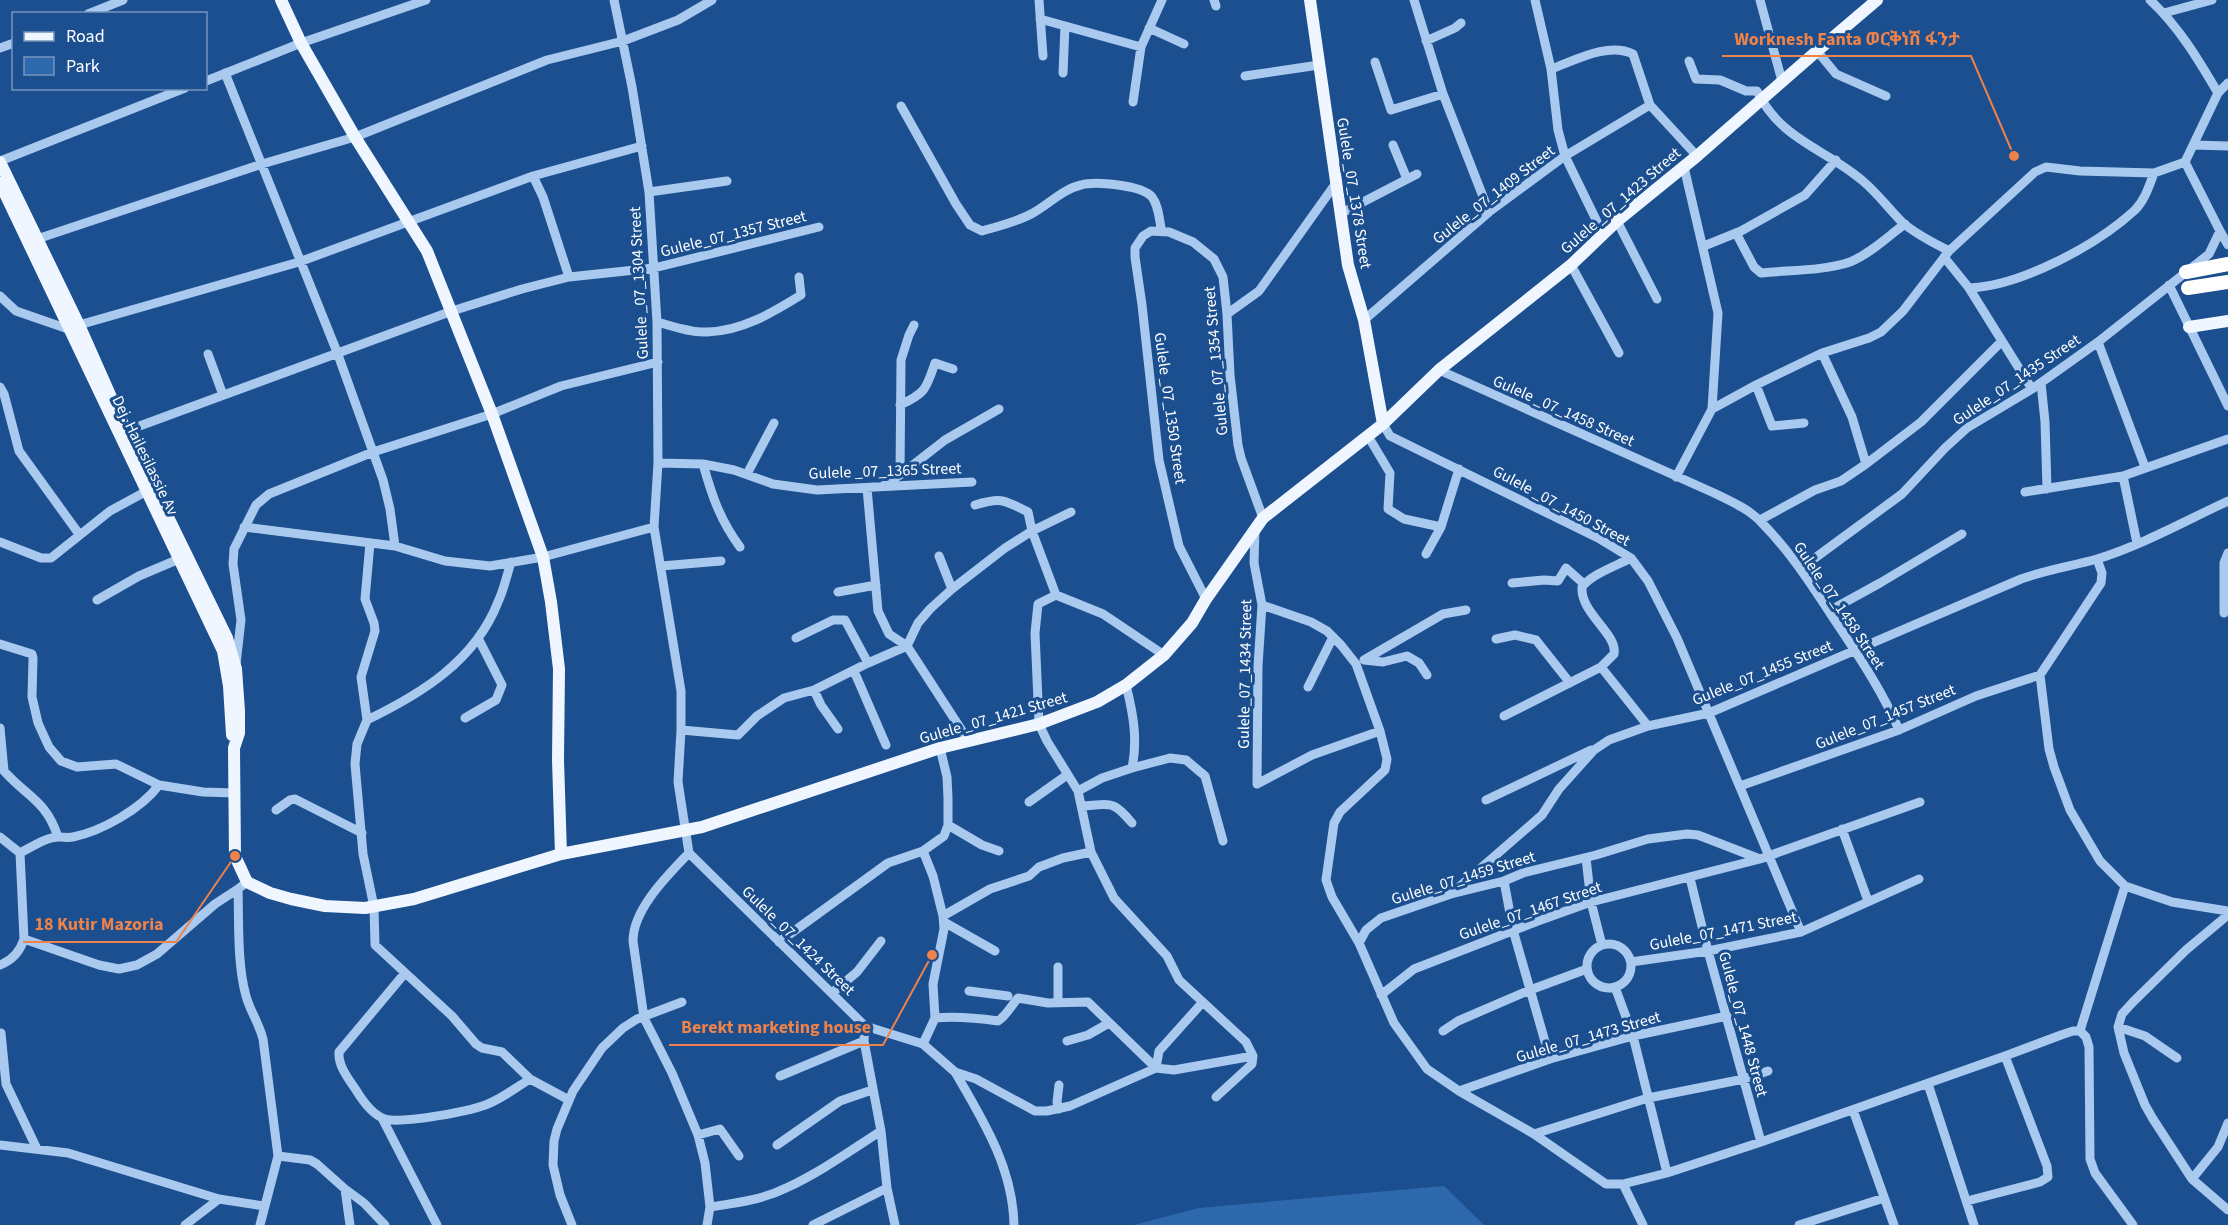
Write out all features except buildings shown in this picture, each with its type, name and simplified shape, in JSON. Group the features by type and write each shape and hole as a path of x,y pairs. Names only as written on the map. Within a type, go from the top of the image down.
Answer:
{"highway":[{"path":"2186,272 2228,264"},
{"path":"2188,288 2228,282"}],"main road":[{"path":"281,0 301,43 355,137 427,251 492,414 543,557 559,669 558,760 561,854"},
{"name":"Gulele _07_1378 Street","path":"1310,0 1348,265 1364,320 1383,424"},
{"name":"Gulele _07_1423 Street","path":"1383,424 1439,370 1571,265 1617,221 1697,156 1877,0"},
{"path":"0,161 37,239 73,327 126,431 233,654 236,669 239,733 234,748 235,856 242,885"},
{"name":"Dej. Hailesilassie Av","path":"0,183 73,327 145,492 223,651 229,686 234,748"},
{"path":"2189,327 2228,321"},
{"name":"Gulele _07_1421 Street","path":"242,885 325,906 364,908 414,899 561,854 702,827 940,748 1039,724 1097,702 1126,685 1164,655 1192,623 1206,599 1263,518 1383,424"}],"street":[{"path":"93,12 123,0"},
{"path":"207,81 301,43 426,0"},
{"name":"Gulele _07_1304 Street","path":"614,0 649,192 658,362 658,463 654,527 681,691 678,782 685,829"},
{"path":"37,239 262,164 355,137 547,60 623,41 678,20 712,0"},
{"path":"1133,102 1141,47 1162,0"},
{"path":"1414,0 1443,94 1489,212"},
{"path":"1535,0 1551,69 1558,130 1565,156 1603,234"},
{"path":"1760,0 1782,81"},
{"path":"2150,0 2196,54 2218,93"},
{"path":"2164,14 2212,0"},
{"path":"1036,1 1043,56"},
{"path":"1040,19 1141,47"},
{"path":"1426,41 1461,23"},
{"path":"1063,73 1065,26"},
{"path":"1149,28 1184,44"},
{"path":"1551,69 1607,50 1622,49 1633,54 1650,105 1697,156"},
{"path":"1817,51 1836,74 1886,96"},
{"path":"1689,61 1696,79 1720,80 1746,91 1757,91 1784,128 1815,150 1836,160 1865,182 1905,224 1947,254 2032,389"},
{"path":"1375,62 1391,111 1443,94"},
{"path":"1245,76 1319,65"},
{"path":"225,73 337,352 388,493 395,546"},
{"path":"1712,409 1822,353 1881,332 1903,311 1947,254 2035,172 2046,167 2080,171 2154,173 2185,162 2218,93 2228,83"},
{"path":"0,161 181,90"},
{"name":"Gulele_07_1409 Street","path":"1364,320 1489,212 1565,156 1650,105"},
{"path":"901,106 956,204 970,225 982,231 1007,224 1032,213 1065,192 1082,185 1124,186 1142,190 1151,195 1157,205 1162,232"},
{"path":"1394,145 1407,179"},
{"path":"2194,145 2228,146"},
{"path":"0,296 16,311 73,327 299,262 533,176 642,146"},
{"path":"1704,246 1778,212 1805,195 1836,160"},
{"path":"2185,162 2228,245"},
{"path":"1676,477 1712,409 1718,313 1684,167"},
{"path":"1969,288 1985,287 2027,275 2092,242 2135,209 2144,198 2154,173"},
{"path":"1340,214 1417,174"},
{"path":"533,176 543,197 569,277"},
{"path":"649,192 727,181"},
{"path":"1227,314 1259,291 1336,183"},
{"path":"1617,221 1657,299"},
{"path":"1736,233 1754,267 1761,273 1837,265 1852,261 1905,224"},
{"name":"Gulele_07_1357 Street","path":"126,431 452,310 569,277 654,268 819,227"},
{"name":"Gulele _07_1350 Street","path":"1162,232 1151,231 1143,236 1135,248 1152,404 1159,460 1179,546 1206,599"},
{"name":"Gulele_07_1435 Street","path":"1800,569 1902,494 1967,428 2041,383 2170,288 2209,254 2220,231"},
{"name":"Gulele_07_1354 Street","path":"1162,232 1169,232 1193,242 1214,259 1223,277 1238,445 1263,518"},
{"path":"1571,265 1619,353"},
{"path":"657,322 705,333 736,328 770,314 801,295 799,278"},
{"path":"2188,288 2170,288 2228,406"},
{"path":"900,475 901,360 914,325"},
{"path":"1760,520 1815,490 1841,481 1866,464 1921,422 2002,341"},
{"path":"2098,342 2145,467"},
{"path":"1822,353 1851,417 1866,464"},
{"path":"208,354 223,395"},
{"path":"236,669 241,611 233,556 236,544 255,505 269,494 373,452 492,414 561,387 658,362"},
{"path":"900,405 919,396 927,385 935,363 953,369"},
{"name":"Gulele _07_1458 Street","path":"1439,370 1676,477"},
{"path":"2041,383 2048,489"},
{"path":"1756,385 1772,426 1804,423"},
{"path":"0,387 4,394 19,451 79,534"},
{"path":"884,485 945,440 999,409"},
{"path":"747,474 774,423"},
{"name":"Gulele _07_1450 Street","path":"1383,424 1390,436 1599,538 1631,558 1648,581 1677,638 1740,786 1764,858 1801,932"},
{"path":"1368,436 1390,473 1388,509 1404,519 1442,527"},
{"path":"2025,492 2123,476 2228,439"},
{"name":"Gulele _07_1365 Street","path":"658,463 703,464 734,470 785,486 817,490 972,482"},
{"path":"703,464 711,495 724,524 740,547"},
{"path":"1426,554 1442,527 1459,469"},
{"path":"2123,476 2137,543"},
{"name":"Gulele_07_1458 Street","path":"1676,477 1736,504 1760,520 1800,569 1855,650 1887,700 1899,730"},
{"path":"867,488 878,611 889,634 907,646 969,740"},
{"path":"0,542 41,558 51,558 110,511 145,492"},
{"path":"975,504 991,500 1005,500 1028,512 1032,531 1056,595"},
{"name":"Gulele_07_1455 Street","path":"1451,894 1542,815 1558,789 1594,750 1609,740 1648,726 1709,713 2030,576 2097,559 2228,501"},
{"path":"681,730 738,735 767,709 784,699 814,690 907,646 918,623 952,589 1005,548 1032,531 1071,512"},
{"path":"244,527 395,546 445,561 490,566 543,557 654,527"},
{"name":"Gulele_07_1434 Street","path":"1255,529 1254,563 1262,605 1258,666 1257,784 1312,755 1380,731"},
{"path":"1829,611 1962,534"},
{"path":"370,543 365,599 375,632 362,677 367,720 357,744 355,756 368,885 374,907 375,945 452,1016 476,1044 482,1048 502,1052 530,1078 569,1100"},
{"path":"2224,614 2224,562 2228,553"},
{"path":"939,556 952,589"},
{"path":"1504,716 1601,667 1615,650 1614,645 1584,604 1581,594 1584,584 1631,558"},
{"path":"97,600 139,576 179,559"},
{"path":"2097,559 2102,573 2101,583 2040,675 2049,749 2070,810 2100,861 2125,886 2172,902 2228,910"},
{"path":"661,566 721,561"},
{"path":"367,720 430,685 465,656 498,603 511,562"},
{"path":"1512,583 1544,580 1558,582 1566,568 1584,584"},
{"path":"838,592 876,585"},
{"path":"1164,655 1103,614 1056,595 1038,604 1035,633 1039,724 1078,791 1090,852 1114,898 1161,949 1179,980 1246,1042 1253,1056 1252,1064 1215,1097"},
{"path":"1262,605 1311,622 1327,631 1360,662 1387,759 1385,770 1340,812 1334,823 1326,880 1332,897 1359,943 1394,1023 1427,1069 1458,1091 1534,1134 1599,1180 1606,1184 1623,1184 1667,1173 1761,1142 2061,1035 2080,1031 2086,1037 2089,1047 2090,1159 2095,1173 2133,1225"},
{"path":"1360,662 1443,614 1466,610"},
{"path":"796,638 833,620 845,620 868,663"},
{"path":"1496,639 1515,635 1536,640 1570,683"},
{"path":"1308,687 1333,637"},
{"path":"465,718 496,700 502,685 478,638"},
{"path":"0,644 32,654 32,697 38,723 49,747 62,761 77,767 121,765 159,785 203,792 235,793"},
{"path":"1360,662 1383,662 1407,656 1419,663 1427,675"},
{"path":"1601,667 1648,726"},
{"path":"854,671 886,745"},
{"name":"Gulele_07_1457 Street","path":"1740,786 1899,730 1976,696 2040,675"},
{"path":"1126,685 1134,718 1135,752 1132,768"},
{"path":"814,690 821,705 838,729"},
{"path":"0,728 4,771 43,807 53,822 58,837"},
{"path":"779,942 888,863 923,851 944,836 948,825 947,777 940,748"},
{"path":"1486,800 1594,750"},
{"path":"1078,791 1102,778 1132,768 1170,758 1186,760 1205,776 1223,840"},
{"path":"1029,802 1067,775"},
{"path":"20,853 38,843 58,837 73,837 94,831 137,807 152,795 159,785"},
{"path":"276,810 290,800 296,799 362,833"},
{"name":"Gulele_07_1467 Street","path":"1381,995 1414,969 1591,902 1764,858 1920,802"},
{"path":"1082,806 1111,803 1121,809 1132,823"},
{"path":"948,825 982,845 999,850"},
{"path":"685,829 689,853 661,883 633,929 644,1018 672,1073 698,1135 705,1163 710,1207 708,1225"},
{"path":"1842,830 1868,901"},
{"name":"Gulele_07_1459 Street","path":"1359,943 1366,930 1381,918 1451,894 1648,839 1687,834 1698,835 1764,858"},
{"path":"0,837 20,853 24,939 21,950 16,956 0,965"},
{"path":"923,851 933,876 944,919 933,984 935,1018 923,1044"},
{"path":"944,919 990,889 1029,876 1039,867 1090,852"},
{"name":"Gulele_07_1424 Street","path":"689,853 865,1026"},
{"path":"1586,858 1591,902 1602,945"},
{"name":"Gulele_07_1448 Street","path":"1690,878 1761,1142"},
{"name":"Gulele_07_1471 Street","path":"1631,962 1708,951 1801,932 1919,879"},
{"path":"1504,881 1513,930 1550,1059"},
{"path":"24,939 99,965 119,969 137,965 157,954 215,904 242,885"},
{"path":"242,885 244,984 249,1005 260,1026 263,1039 278,1156 260,1225"},
{"path":"2080,1031 2125,886"},
{"path":"2228,915 2186,950 2133,1002 2122,1014 2118,1027 2124,1053 2145,1105 2192,1179 2228,1210"},
{"path":"944,919 995,951"},
{"path":"832,993 857,972 881,941"},
{"path":"1602,945 1617,945 1624,949 1631,962 1629,976 1625,982 1615,987 1599,986 1589,976 1587,969 1590,955 1602,945"},
{"path":"1058,967 1058,1002"},
{"path":"1443,1031 1458,1021 1530,990 1587,969"},
{"path":"405,973 339,1052 340,1064 363,1101 382,1118 437,1225"},
{"path":"1615,987 1633,1036 1667,1173"},
{"path":"969,991 1007,993 1009,1008"},
{"path":"935,1018 952,1016 998,1021 1004,1018 1018,998 1088,1002 1156,1068"},
{"path":"572,1225 560,1195 553,1165 554,1141 569,1100 602,1048 623,1028 634,1020 682,1002"},
{"path":"1156,1068 1159,1051 1202,1002"},
{"name":"Gulele_07_1473 Street","path":"1458,1091 1550,1059 1633,1036 1727,1016"},
{"path":"1067,1041 1088,1035 1109,1023"},
{"path":"895,1225 864,1041 865,1026 923,1044 955,1072 983,1120 1005,1170 1013,1202 1014,1225"},
{"path":"2118,1027 2145,1036 2177,1058"},
{"path":"1,1033 6,1084 37,1149"},
{"path":"780,1076 864,1041"},
{"path":"955,1072 976,1079 1035,1111 1070,1106 1156,1068 1174,1070 1253,1056"},
{"path":"1967,1201 2040,1182 2048,1177 2047,1166 2005,1056"},
{"path":"1534,1134 1648,1098 1744,1079 1768,1071"},
{"path":"382,1118 393,1120 474,1108 491,1103 530,1078"},
{"path":"1928,1084 1974,1225"},
{"path":"1059,1085 1057,1102 1059,1109"},
{"path":"777,1145 840,1101 872,1090"},
{"path":"1853,1110 1894,1225"},
{"path":"2192,1179 2218,1147 2228,1123"},
{"path":"698,1135 720,1129 739,1156"},
{"path":"710,1207 754,1199 785,1189 833,1162 880,1131"},
{"path":"0,1146 68,1153 219,1199 264,1206"},
{"path":"278,1156 310,1160 326,1170 385,1225"},
{"path":"1623,1184 1643,1225"},
{"path":"813,1225 887,1188"},
{"path":"345,1189 350,1225"},
{"path":"1799,1225 1884,1198"},
{"path":"185,1225 219,1199"}],"green space":[{"path":"1444,1186 1484,1225 1134,1225 1199,1208"}],"place":[{"name":"Worknesh Fanta ወርቅነሽ ፋንታ","path":"2014,156"},
{"name":"18 Kutir Mazoria","path":"235,856"},
{"name":"Berekt marketing house","path":"932,955"}]}
